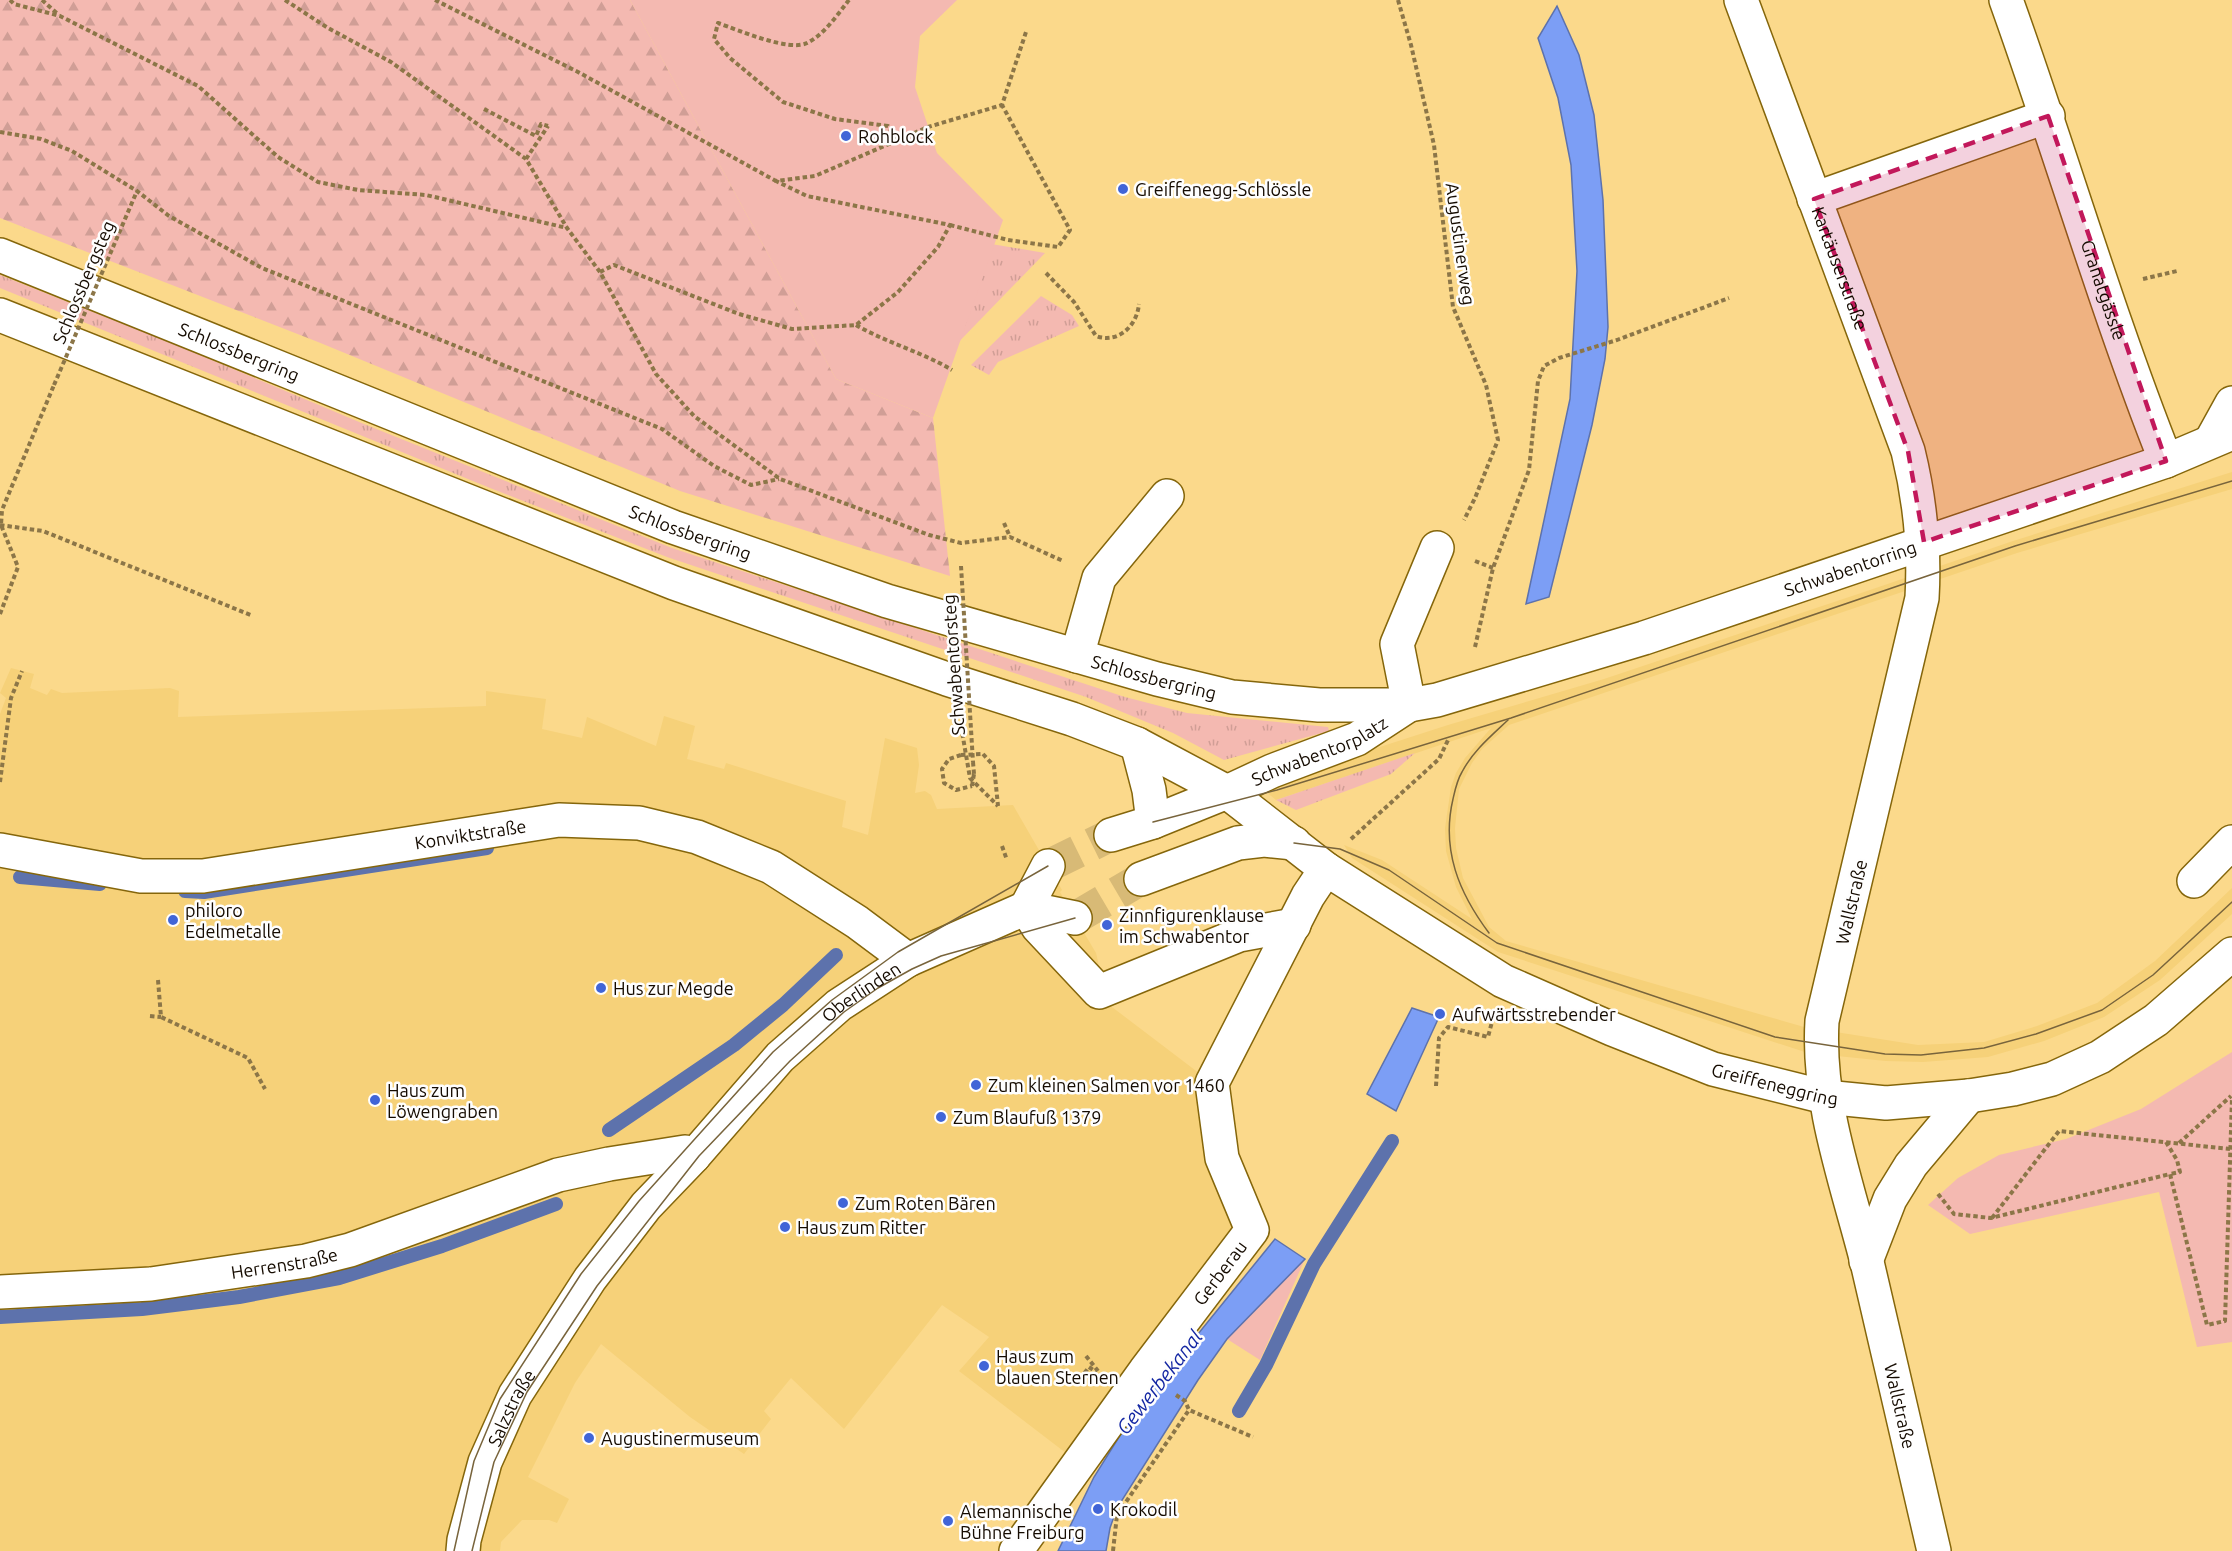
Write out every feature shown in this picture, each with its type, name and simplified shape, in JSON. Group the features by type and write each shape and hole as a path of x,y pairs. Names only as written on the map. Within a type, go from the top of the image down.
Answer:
{"street":[{"name":"Kartäuserstraße","path":"1741,0 1908,451 1918,494 1924,542"},
{"name":"Granatgässle","path":"2006,0 2048,116 2103,288 2166,461"},
{"path":"1814,199 2048,116"},
{"name":"Schlossbergring","path":"0,255 673,527 887,601 1157,679 1232,697 1318,705 1410,705"},
{"path":"0,315 674,583 947,679 1072,719 1137,744 1227,792"},
{"path":"2222,437 2232,404"},
{"name":"Schwabentorring","path":"1465,693 1644,638 2166,461 2222,437"},
{"path":"1077,656 1099,578 1167,496"},
{"path":"1410,705 1397,644 1448,539"},
{"name":"Wallstraße","path":"1924,542 1922,598 1822,1021 1821,1045 1826,1097 1837,1152 1866,1261 1934,1551"},
{"name":"Schwabentorplatz","path":"1111,835 1153,822 1272,771 1357,739 1410,705 1465,693"},
{"path":"1137,744 1149,790 1153,822"},
{"name":"Schwabentorplatz","path":"1227,792 1326,869"},
{"name":"Konviktstraße","path":"0,850 141,876 203,876 559,820 639,823 697,837 771,867 857,922 908,960"},
{"path":"1141,879 1239,843 1264,840 1294,843"},
{"path":"2194,881 2232,842"},
{"path":"1026,908 1048,866"},
{"path":"1026,908 1038,927 1099,992 1239,935 1294,925 1308,896 1326,869"},
{"name":"Greiffeneggring","path":"1326,869 1503,981 1612,1029 1713,1068 1826,1097 1886,1103 1969,1096 2013,1089 2052,1079 2100,1057 2156,1020 2232,954"},
{"path":"1026,908 1075,918"},
{"name":"Oberlinden","path":"590,1280 646,1206 694,1156 780,1057 839,1005 908,960 1026,908"},
{"name":"Gerberau","path":"1016,1551 1145,1371 1252,1230 1222,1158 1212,1083 1294,925"},
{"path":"1866,1261 1890,1199 1911,1165 1969,1096"},
{"name":"Herrenstraße","path":"0,1292 151,1284 306,1261 350,1250 558,1174 685,1152 694,1156"},
{"name":"Salzstraße","path":"463,1551 484,1462 515,1395 590,1280"}],"path":[{"path":"10,0 14,4 60,16 198,86 278,157 318,182 358,190 426,195 567,228"},
{"path":"42,0 60,16"},
{"path":"285,0 328,27 392,62 526,159 567,228 600,272 656,374 694,416 780,479 962,543 1010,537 1099,578"},
{"path":"435,0 578,72 807,196 950,225 1008,240 1058,247 1070,230 1002,105 1026,32"},
{"path":"849,0 824,30 805,44 781,45 718,23 714,39 730,58 783,102 834,119 888,126 898,140"},
{"name":"Augustinerweg","path":"1398,0 1434,145 1454,307 1486,385 1498,440 1475,498 1448,539"},
{"path":"776,181 815,176 928,127 1002,105"},
{"path":"484,110 536,136 541,124 548,126 526,159"},
{"path":"0,132 41,139 72,151 137,191 169,216 262,268 662,429 714,466 751,484 780,479"},
{"name":"Schlossbergsteg","path":"0,525 2,510 137,191"},
{"path":"600,272 614,265 738,314 792,329 856,325 898,292 938,247 950,225"},
{"path":"2136,281 2177,271"},
{"path":"1046,273 1074,302 1096,336 1106,340 1123,333 1138,317 1139,304"},
{"path":"1465,693 1493,568 1529,471 1538,381 1544,366 1559,358 1617,340 1729,298"},
{"path":"856,325 879,339 952,370"},
{"path":"1004,523 1010,537"},
{"path":"0,525 18,567 0,614"},
{"path":"0,525 43,531 253,616"},
{"name":"Schwabentorsteg","path":"947,679 964,734 970,778 998,806 994,766 983,754 961,755 950,759 942,769 944,783 956,790 972,786 974,774 973,762 961,567"},
{"path":"0,782 11,698 22,671"},
{"path":"1326,869 1340,849 1439,759 1450,736"},
{"path":"158,980 161,1017"},
{"path":"1436,1086 1439,1038 1448,1027 1488,1037 1494,1012"},
{"path":"150,1016 161,1017 248,1058 265,1089"},
{"path":"2179,1143 2232,1097"},
{"path":"2170,1174 2207,1325 2225,1321 2232,1097"},
{"path":"1991,1218 2059,1131 2230,1149"},
{"path":"1935,1190 1954,1214 1991,1218 2180,1172 2177,1160 2166,1142"},
{"path":"1086,1356 1100,1374"},
{"path":"1185,1401 1189,1410 1252,1437"},
{"path":"1113,1551 1117,1515 1189,1410"}],"highlighted area":[{"path":"2048,116 2166,461 1924,542 1908,451 1814,199"}],"shaded area":[{"path":"2232,472 2232,489 2017,553 1509,725 1482,749 1459,789 1455,828 1456,848 1463,878 1489,927 1506,941 1804,1027 1918,1045 1984,1042 2037,1026 2097,1003 2155,961 2232,888 2232,914 2160,980 2104,1017 2044,1041 1988,1057 1923,1062 1886,1061 1808,1053 1498,952 1352,858 1344,845 1382,860 1472,919 1456,887 1446,851 1445,828 1451,787 1456,773 1465,758 1491,728 1276,800 1259,786 1448,725 1604,679 2013,541"},
{"path":"11,668 34,674 30,688 47,695 51,689 62,693 170,688 179,691 178,717 486,706 486,691 546,699 542,729 582,738 587,717 656,746 664,716 695,726 687,759 724,769 726,763 846,801 842,827 868,835 885,738 917,748 919,765 915,793 925,791 931,795 937,809 1013,805 1096,953 1108,1004 1212,1083 1252,1230 1079,1463 959,1371 989,1337 942,1305 844,1429 791,1378 764,1411 771,1419 744,1454 690,1417 601,1344 575,1383 528,1477 569,1499 557,1523 549,1520 522,1520 501,1542 500,1551 0,1551 0,714 6,698 0,693"}],"green space":[{"path":"0,0 630,0 836,379 933,418 950,576 680,491 318,342 0,218"},
{"path":"630,0 957,0 920,36 915,87 937,153 1003,220 933,418 836,379"},
{"path":"962,239 1045,253 950,351"},
{"path":"0,275 672,548 1125,697 1187,713 1328,727 1329,731 1224,760 1173,733 1086,697 667,557 490,488 0,288"},
{"path":"1041,296 1072,315 1079,326 998,362 989,375 971,365"},
{"path":"1415,753 1391,774 1296,810 1276,800"},
{"path":"2232,1052 2232,1342 2197,1347 2159,1192 1970,1234 1928,1205 1958,1178 1999,1155 2066,1139 2141,1109"},
{"path":"1305,1259 1260,1360 1227,1339"}],"water":[{"path":"1557,6 1579,55 1594,115 1603,200 1608,327 1605,359 1592,425 1549,597 1526,604 1570,399 1577,271 1571,165 1558,98 1538,38"},
{"path":"1412,1008 1439,1017 1396,1111 1367,1094"},
{"path":"1275,1239 1305,1259 1227,1339 1198,1380 1117,1508 1110,1528 1106,1551 1058,1551 1094,1477 1134,1413"}],"waterway":[{"path":"185,891 204,892 487,848"},
{"path":"20,877 100,884"},
{"path":"609,1130 734,1045 783,1005 836,955"},
{"path":"1239,1411 1266,1365 1314,1264 1392,1141"},
{"path":"0,1317 142,1309 239,1297 339,1278 442,1246 556,1204"}],"tunnel":[{"path":"1048,866 1111,835"},
{"path":"1075,918 1141,879"}],"tram line":[{"path":"1153,822 1277,790 1511,718 2015,546 2232,481"},
{"path":"1489,933 1469,902 1455,870 1449,836 1450,818 1456,785 1466,764 1508,720"},
{"path":"1294,843 1340,849 1389,870 1497,943 1775,1037 1885,1054 1921,1055 1984,1048 2036,1034 2102,1010 2153,975 2232,902"},
{"path":"454,1551 474,1461 500,1399 581,1274 639,1201 773,1052 832,1000 898,952 1048,866"},
{"path":"472,1551 494,1462 527,1392 597,1286 699,1156 790,1061 844,1012 878,988 941,956 1075,918"}],"place":[{"name":"Rohblock","path":"846,136"},
{"name":"Greiffenegg-Schlössle","path":"1123,189"},
{"name":"philoro Edelmetalle","path":"173,920"},
{"name":"Zinnfigurenklause im Schwabentor","path":"1107,925"},
{"name":"Hus zur Megde","path":"601,988"},
{"name":"Aufwärtsstrebender","path":"1440,1014"},
{"name":"Zum kleinen Salmen vor 1460","path":"976,1085"},
{"name":"Haus zum Löwengraben","path":"375,1100"},
{"name":"Zum Blaufuß 1379","path":"941,1117"},
{"name":"Zum Roten Bären","path":"843,1203"},
{"name":"Haus zum Ritter","path":"785,1227"},
{"name":"Haus zum blauen Sternen","path":"984,1366"},
{"name":"Augustinermuseum","path":"589,1438"},
{"name":"Krokodil","path":"1098,1509"},
{"name":"Alemannische Bühne Freiburg","path":"948,1521"}],"water label":[{"name":"Gewerbekanal","path":"1159,1382"}]}
